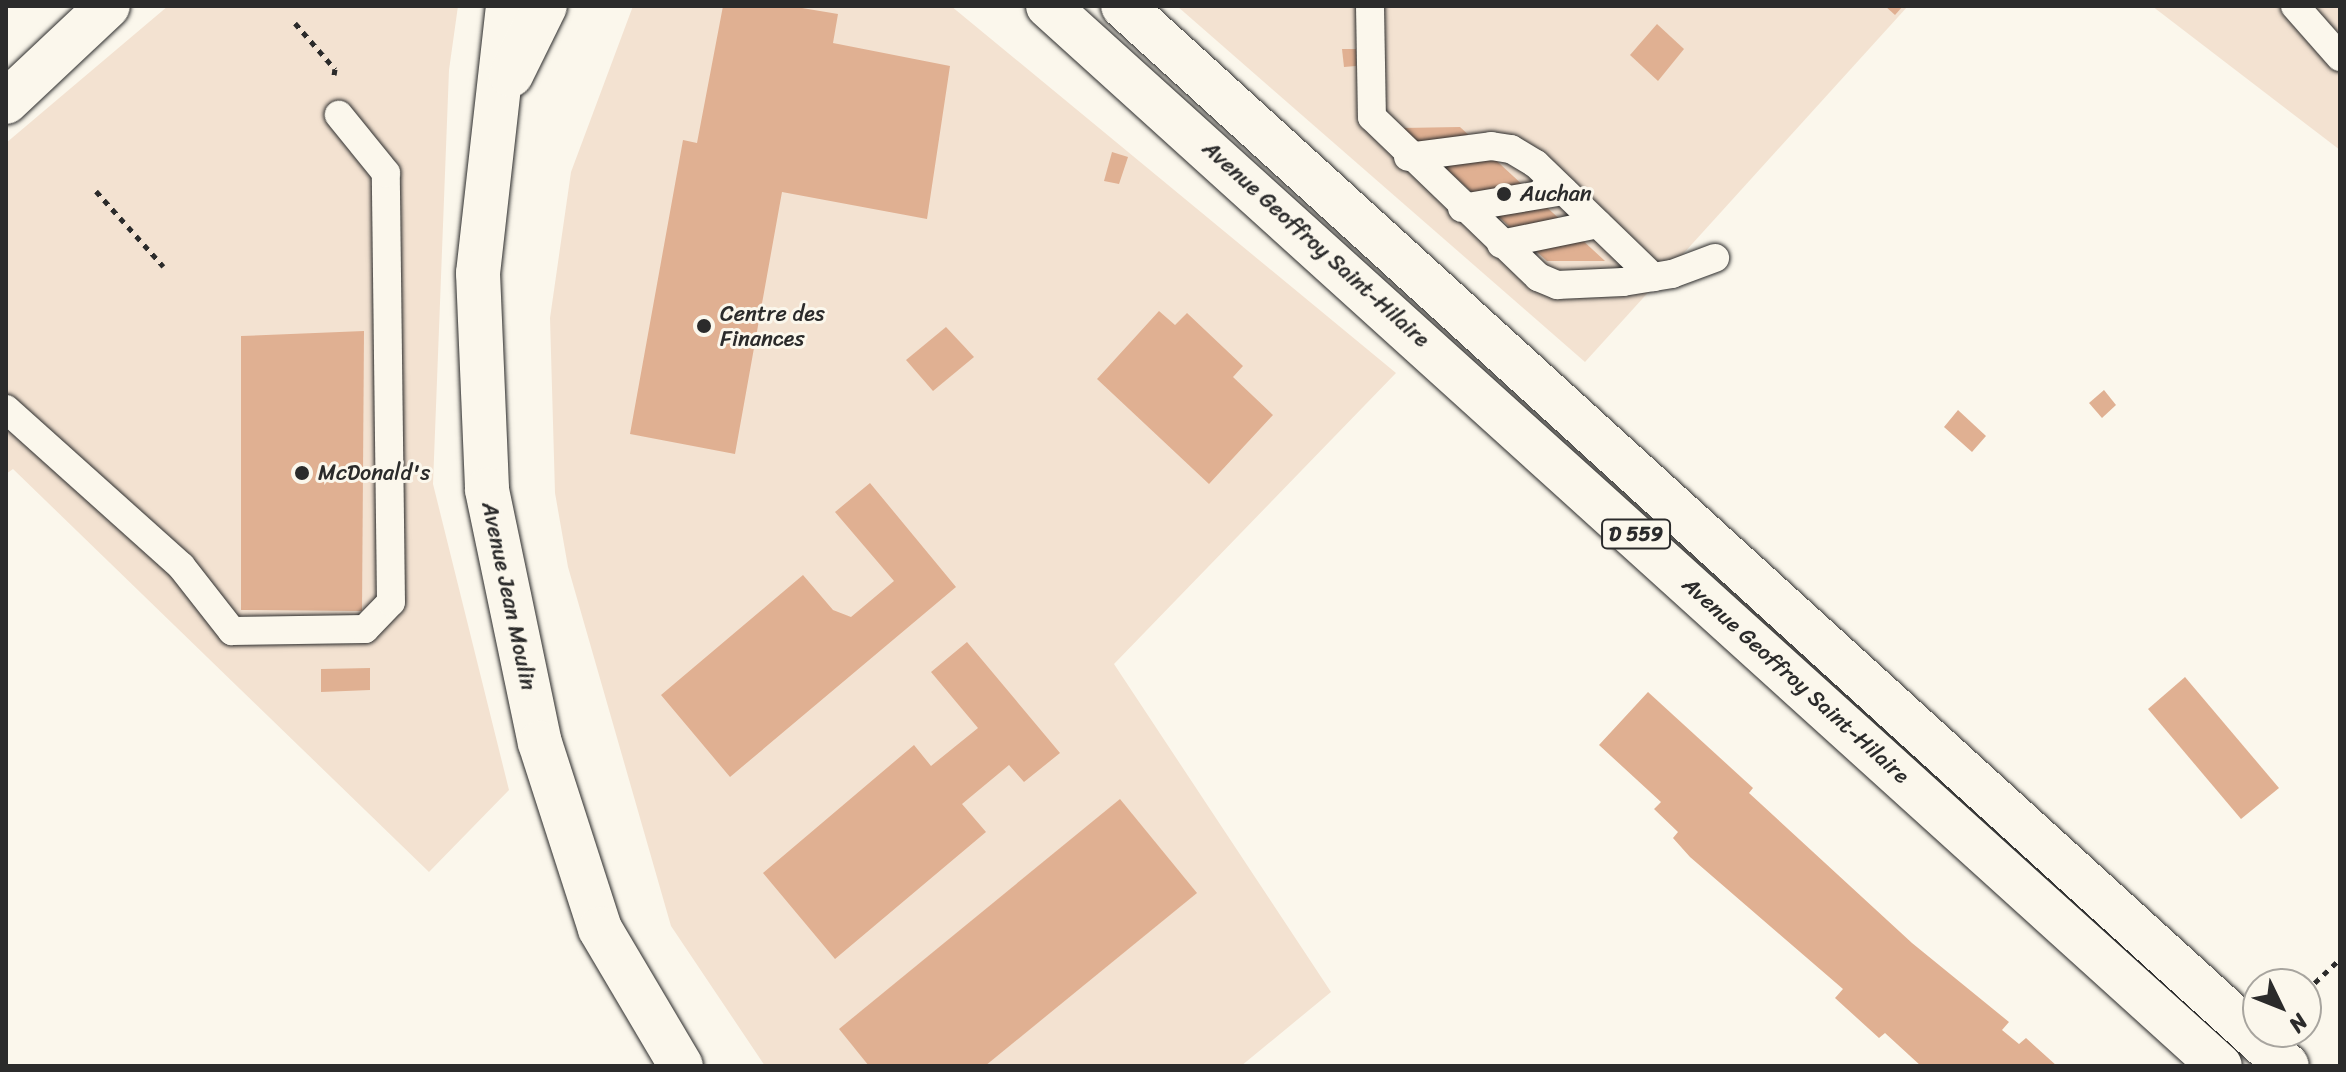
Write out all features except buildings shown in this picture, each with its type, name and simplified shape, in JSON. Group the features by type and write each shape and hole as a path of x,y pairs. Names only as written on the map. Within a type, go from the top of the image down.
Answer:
{"main road":[{"path":"6,102 108,6"},
{"name":"Avenue Jean Moulin","path":"508,6 502,95 478,273 487,490 540,743 600,929 681,1066"},
{"name":"Avenue Jean Moulin","path":"502,95 545,6"},
{"name":"Avenue Geoffroy Saint-Hilaire","path":"1048,6 2220,1066"},
{"name":"Avenue Geoffroy Saint-Hilaire","path":"1123,6 2261,1058"}],"lane":[{"path":"1370,6 1372,117 1408,157 1538,277 1557,285 1653,277 1715,258"},
{"path":"2295,6 2340,57"},
{"path":"6,409 181,566 232,631 365,629 391,602 386,173 339,115"},
{"path":"1408,157 1491,146 1511,149 1536,164 1653,277"},
{"path":"1462,208 1564,191"},
{"path":"1501,244 1598,224"}],"path":[{"path":"295,23 335,69 334,82"},
{"path":"96,191 163,266"},
{"path":"2322,976 2340,959"}],"shaded area":[{"path":"168,6 458,6 449,70 433,484 509,790 429,872 13,469 6,474 6,143"},
{"path":"633,6 951,6 1396,373 1114,664 1331,992 1241,1066 765,1066 671,926 568,567 555,493 550,318 571,172"},
{"path":"1177,6 1908,6 1585,362"},
{"path":"2152,6 2340,6 2340,150"}],"place":[{"name":"Auchan","path":"1504,194"},
{"name":"Centre des Finances","path":"704,326"},
{"name":"McDonald's","path":"302,473"}]}
